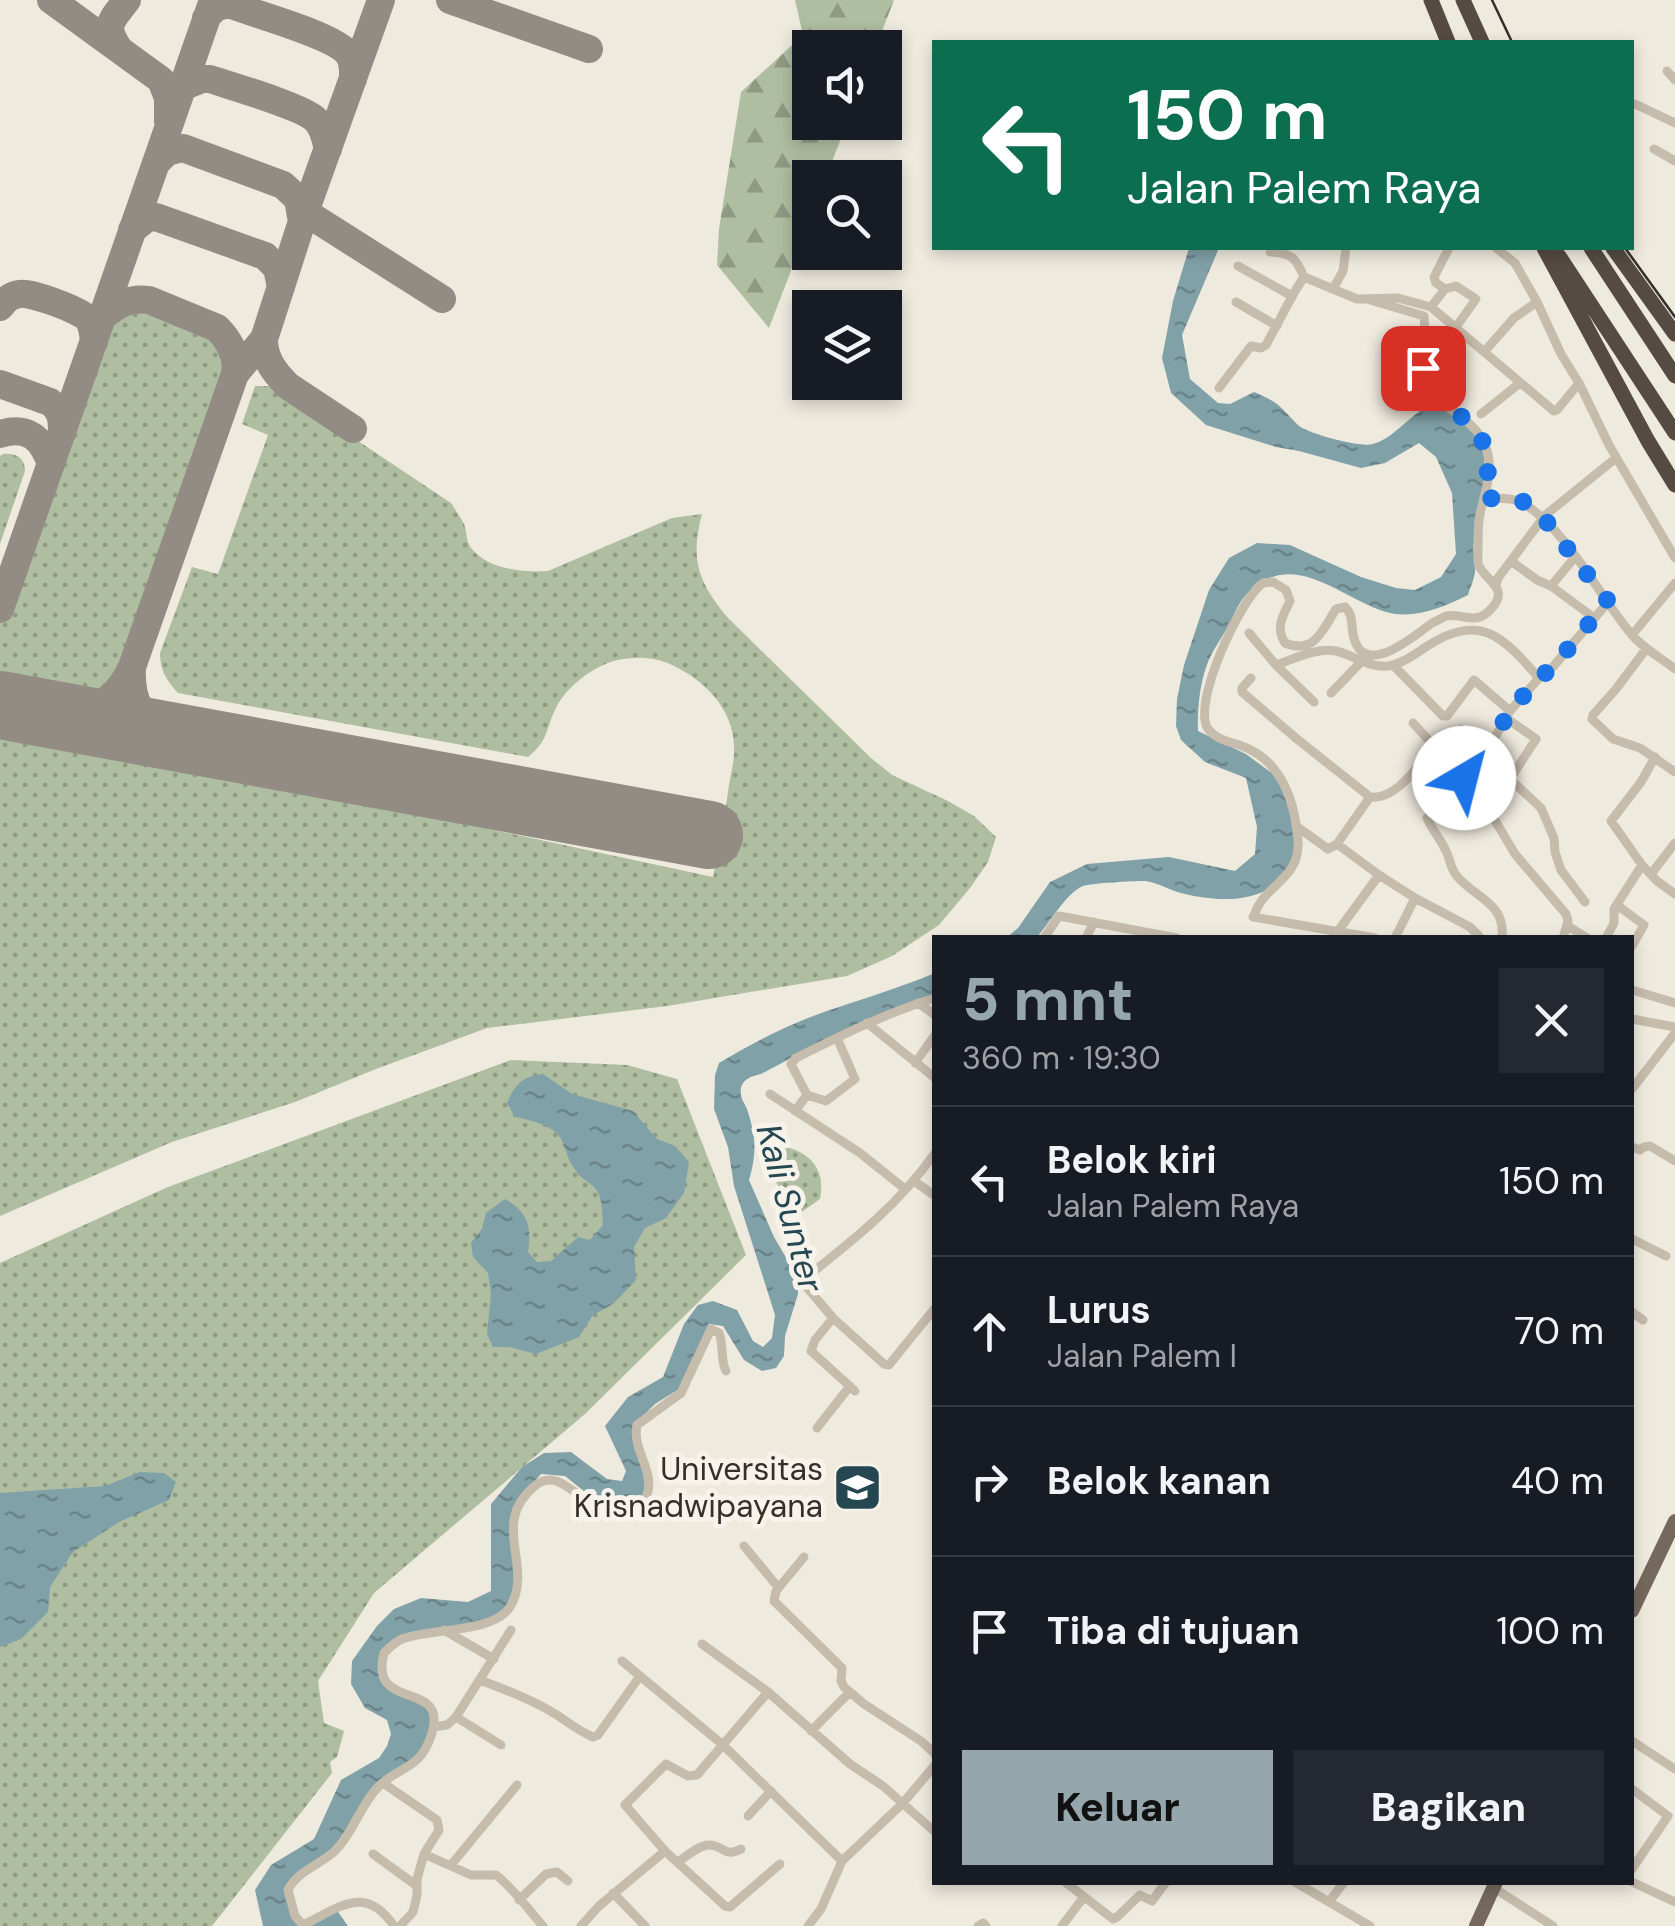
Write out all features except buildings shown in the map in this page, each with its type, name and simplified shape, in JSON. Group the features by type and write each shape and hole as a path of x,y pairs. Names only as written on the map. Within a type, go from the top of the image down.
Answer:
{"highway":[{"path":"1430,0 1447,40"},
{"path":"1462,0 1481,40"},
{"path":"1545,250 1675,485"},
{"path":"1555,250 1675,432"},
{"path":"1592,250 1675,376"},
{"path":"1614,250 1675,334"}],"main road":[{"path":"1636,1593 1675,1521"},
{"path":"1476,1926 1495,1885"}],"street":[{"path":"1635,104 1675,124"},
{"path":"1654,149 1675,161"},
{"path":"1332,289 1343,271 1346,250"},
{"path":"1445,289 1434,278 1449,250"},
{"path":"1499,250 1515,263 1616,458 1675,558"},
{"path":"1270,252 1296,260 1304,277 1356,299 1398,298 1431,307 1555,411 1579,382"},
{"path":"1238,266 1292,296"},
{"path":"1219,388 1247,350 1254,345 1263,347 1304,277"},
{"path":"1431,307 1445,289 1456,286 1476,299 1456,327"},
{"path":"1367,299 1424,316 1426,382 1432,394 1471,424 1485,445 1489,461 1479,520 1478,560 1496,585"},
{"path":"1236,302 1277,326"},
{"path":"1484,352 1514,318 1537,302"},
{"path":"1481,414 1520,383"},
{"path":"1359,935 1253,917 1261,900 1293,867 1298,847 1293,806 1284,781 1254,751 1215,735 1204,718 1213,671 1250,594 1264,583 1273,582 1286,590 1290,600 1280,630 1286,644 1314,642 1341,606 1351,612 1356,644 1363,652 1373,656 1391,651 1444,616 1481,617 1498,596 1498,578 1543,518 1616,458"},
{"path":"1558,490 1566,500"},
{"path":"1485,498 1521,500 1543,518 1632,635 1675,669"},
{"path":"1552,586 1574,557"},
{"path":"1511,561 1594,616"},
{"path":"1632,635 1675,583"},
{"path":"1502,935 1498,914 1454,873 1447,851 1427,820 1482,758 1508,715 1608,601"},
{"path":"1276,665 1322,650 1334,650 1382,667 1394,666 1442,637 1469,629 1501,640 1539,678"},
{"path":"1248,633 1314,702"},
{"path":"1646,648 1592,719 1613,738 1635,746 1675,772"},
{"path":"1331,693 1362,660"},
{"path":"1394,666 1442,716 1447,716 1474,680 1536,738 1510,779"},
{"path":"1251,678 1242,692 1370,797 1392,792 1460,729"},
{"path":"1414,723 1464,778 1515,854 1566,914 1564,935"},
{"path":"1655,757 1611,820 1642,865 1675,894"},
{"path":"1482,758 1544,813 1562,870 1585,902"},
{"path":"1296,826 1328,850 1337,844 1370,797"},
{"path":"1651,874 1675,843"},
{"path":"1337,844 1379,875 1477,935"},
{"path":"1608,935 1614,923 1614,909 1642,865"},
{"path":"1338,931 1379,875"},
{"path":"1397,935 1415,898"},
{"path":"1614,909 1621,908 1644,925 1634,942"},
{"path":"1046,935 1058,916 1162,935"},
{"path":"1088,935 1094,922"},
{"path":"1568,926 1583,935"},
{"path":"1634,991 1675,1003"},
{"path":"838,1038 855,1079 826,1101 807,1095 792,1061 866,1023 932,999"},
{"path":"918,1003 932,1013"},
{"path":"1634,1020 1675,1030 1634,1086"},
{"path":"866,1023 932,1076"},
{"path":"914,1062 932,1040"},
{"path":"770,1094 860,1153 906,1189"},
{"path":"795,1112 807,1095"},
{"path":"1634,1148 1653,1146 1675,1161"},
{"path":"932,1157 881,1217 806,1278 804,1284 878,1361 889,1365 932,1316"},
{"path":"914,1181 932,1194"},
{"path":"1634,1240 1666,1256"},
{"path":"1634,1313 1643,1320"},
{"path":"817,1428 852,1388 811,1350 814,1340 834,1318"},
{"path":"383,1782 437,1820 439,1830 424,1854 413,1912 397,1926 376,1907 352,1901 303,1925 294,1916 288,1890 293,1881 335,1851 364,1804 383,1782 413,1766 434,1727 434,1717 424,1701 395,1691 386,1683 384,1653 401,1640 479,1626 509,1609 517,1581 513,1520 519,1501 544,1479 554,1479 604,1514 620,1517 636,1512 650,1481 638,1442 637,1424 681,1392 710,1330 719,1333 726,1371"},
{"path":"744,1546 778,1587"},
{"path":"804,1557 778,1587 774,1601 842,1668 842,1684 850,1692 932,1751"},
{"path":"444,1630 494,1659"},
{"path":"434,1727 447,1725 456,1717 512,1630"},
{"path":"702,1644 768,1692 932,1829"},
{"path":"622,1661 722,1744 842,1861"},
{"path":"480,1680 526,1699 593,1736 598,1735 640,1676"},
{"path":"768,1692 697,1775 688,1776 666,1764 626,1802 626,1808 664,1851 719,1902 730,1907 780,1864"},
{"path":"811,1730 850,1692"},
{"path":"456,1717 501,1745"},
{"path":"1634,1742 1675,1768"},
{"path":"808,1926 821,1909 842,1861 932,1769"},
{"path":"450,1865 516,1785"},
{"path":"1634,1790 1668,1816 1634,1867"},
{"path":"748,1816 771,1791"},
{"path":"678,1862 704,1845 712,1844 729,1854 741,1850"},
{"path":"581,1926 664,1851"},
{"path":"373,1854 416,1886"},
{"path":"424,1854 471,1875 496,1874 543,1926"},
{"path":"519,1900 551,1872 568,1881"},
{"path":"1634,1883 1675,1902"},
{"path":"1068,1885 1112,1919 1140,1895 1152,1901 1164,1885"},
{"path":"1299,1885 1370,1926"},
{"path":"1329,1902 1342,1885"},
{"path":"1495,1885 1553,1926"},
{"path":"614,1894 645,1926"},
{"path":"1062,1926 1082,1898"}],"green space":[{"path":"795,0 894,0 883,30 802,30"},
{"path":"792,45 792,140 840,140 833,160 792,160 792,268 769,328 717,265 741,92"},
{"path":"137,299 176,310 215,329 233,350 237,365 126,680 102,705 72,719 17,709 0,691 0,609 102,317 114,307"},
{"path":"255,386 280,389 451,503 464,524 471,548 486,561 506,568 548,571 672,518 702,514 697,545 699,570 728,618 892,775 974,816 996,837 988,862 939,925 892,956 847,976 667,1006 487,1028 295,1102 172,1142 0,1216 0,724 713,877 733,761 732,732 715,697 684,671 663,661 624,659 585,675 562,699 544,738 528,757 178,693 165,674 160,653 192,567 218,574 268,435 242,424"},
{"path":"0,456 18,457 25,471 0,544"},
{"path":"511,1060 627,1065 677,1079 746,1255 585,1414 374,1593 318,1681 324,1723 344,1731 337,1757 330,1762 332,1773 212,1926 0,1926 0,1263 168,1187"},
{"path":"761,1143 787,1147 807,1157 819,1174 820,1199 796,1216 765,1163"}],"water":[{"path":"1188,250 1218,250 1182,335 1190,379 1218,403 1230,404 1254,392 1274,402 1303,428 1366,445 1387,437 1418,412 1440,403 1461,419 1482,448 1485,464 1474,545 1474,578 1468,595 1439,608 1407,614 1386,612 1298,575 1263,581 1240,602 1208,662 1200,696 1198,731 1246,754 1285,783 1296,843 1282,878 1269,889 1236,899 1199,897 1145,881 1083,886 1039,935 1010,935 1050,882 1087,864 1169,857 1235,871 1255,854 1257,827 1246,778 1205,762 1181,740 1176,726 1184,665 1209,590 1229,558 1257,543 1290,545 1361,577 1415,590 1441,577 1456,554 1452,493 1436,457 1419,443 1385,463 1361,468 1206,425 1171,393 1162,358"},
{"path":"932,974 932,996 846,1030 749,1078 742,1086 741,1096 754,1144 749,1180 774,1237 798,1278 784,1356 776,1368 762,1371 744,1360 723,1326 709,1324 684,1386 655,1404 636,1423 646,1493 627,1509 609,1505 565,1476 541,1474 512,1509 516,1589 502,1616 412,1638 384,1653 386,1683 420,1698 434,1717 426,1747 383,1783 349,1834 289,1886 300,1923 336,1909 348,1926 263,1926 255,1890 271,1865 314,1839 341,1780 379,1758 387,1746 391,1734 387,1720 365,1708 351,1684 352,1661 377,1626 394,1609 421,1598 468,1602 491,1591 491,1504 522,1467 544,1453 571,1452 607,1479 622,1481 626,1471 605,1426 628,1397 663,1377 684,1324 698,1305 713,1301 737,1310 753,1341 763,1347 772,1338 775,1315 714,1109 719,1063 797,1023"},
{"path":"543,1074 572,1094 633,1111 657,1139 675,1146 689,1162 684,1193 666,1218 645,1228 634,1247 636,1280 613,1304 593,1315 579,1337 536,1354 493,1347 487,1334 491,1294 488,1273 473,1257 471,1243 482,1229 486,1213 505,1199 527,1221 528,1252 537,1262 551,1261 578,1237 590,1240 603,1225 597,1191 575,1170 559,1136 545,1126 515,1117 507,1103 520,1082"},
{"path":"140,1472 164,1473 176,1482 169,1500 119,1522 73,1552 50,1587 48,1612 21,1639 0,1647 0,1493 105,1486"}],"taxiway":[{"path":"51,0 161,80 168,98 168,121"},
{"path":"119,49 110,28 127,0"},
{"path":"0,609 213,0"},
{"path":"132,667 235,374 264,339 381,0"},
{"path":"450,0 589,49"},
{"path":"206,18 217,8 231,5 313,33 349,55 353,79"},
{"path":"182,87 210,79 297,109 319,123 328,149"},
{"path":"156,163 167,152 183,148 283,185 298,199 302,222"},
{"path":"305,212 442,299"},
{"path":"132,230 147,218 156,217 265,256 277,268 281,287"},
{"path":"0,307 20,294 55,302 88,319 94,342"},
{"path":"102,317 124,303 149,300 217,328 232,349 235,374"},
{"path":"264,339 266,353 278,376 353,429"},
{"path":"0,384 50,402 60,415 62,433"},
{"path":"0,434 18,431 32,436 51,464"},
{"path":"72,719 108,700 132,667 136,702 154,724 175,737"},
{"path":"0,691 17,709"}],"runway":[{"path":"0,705 709,835"}],"tram line":[{"path":"1492,0 1511,40"},
{"path":"1626,250 1675,317"}],"place":[{"name":"Universitas Krisnadwipayana","path":"858,1487"}],"route":[{"path":"1423,368 1432,394 1466,419 1485,445 1489,474 1485,498 1521,500 1543,517 1608,601 1510,711 1482,758 1464,778"}],"water label":[{"name":"Kali Sunter","path":"790,1208"}]}
